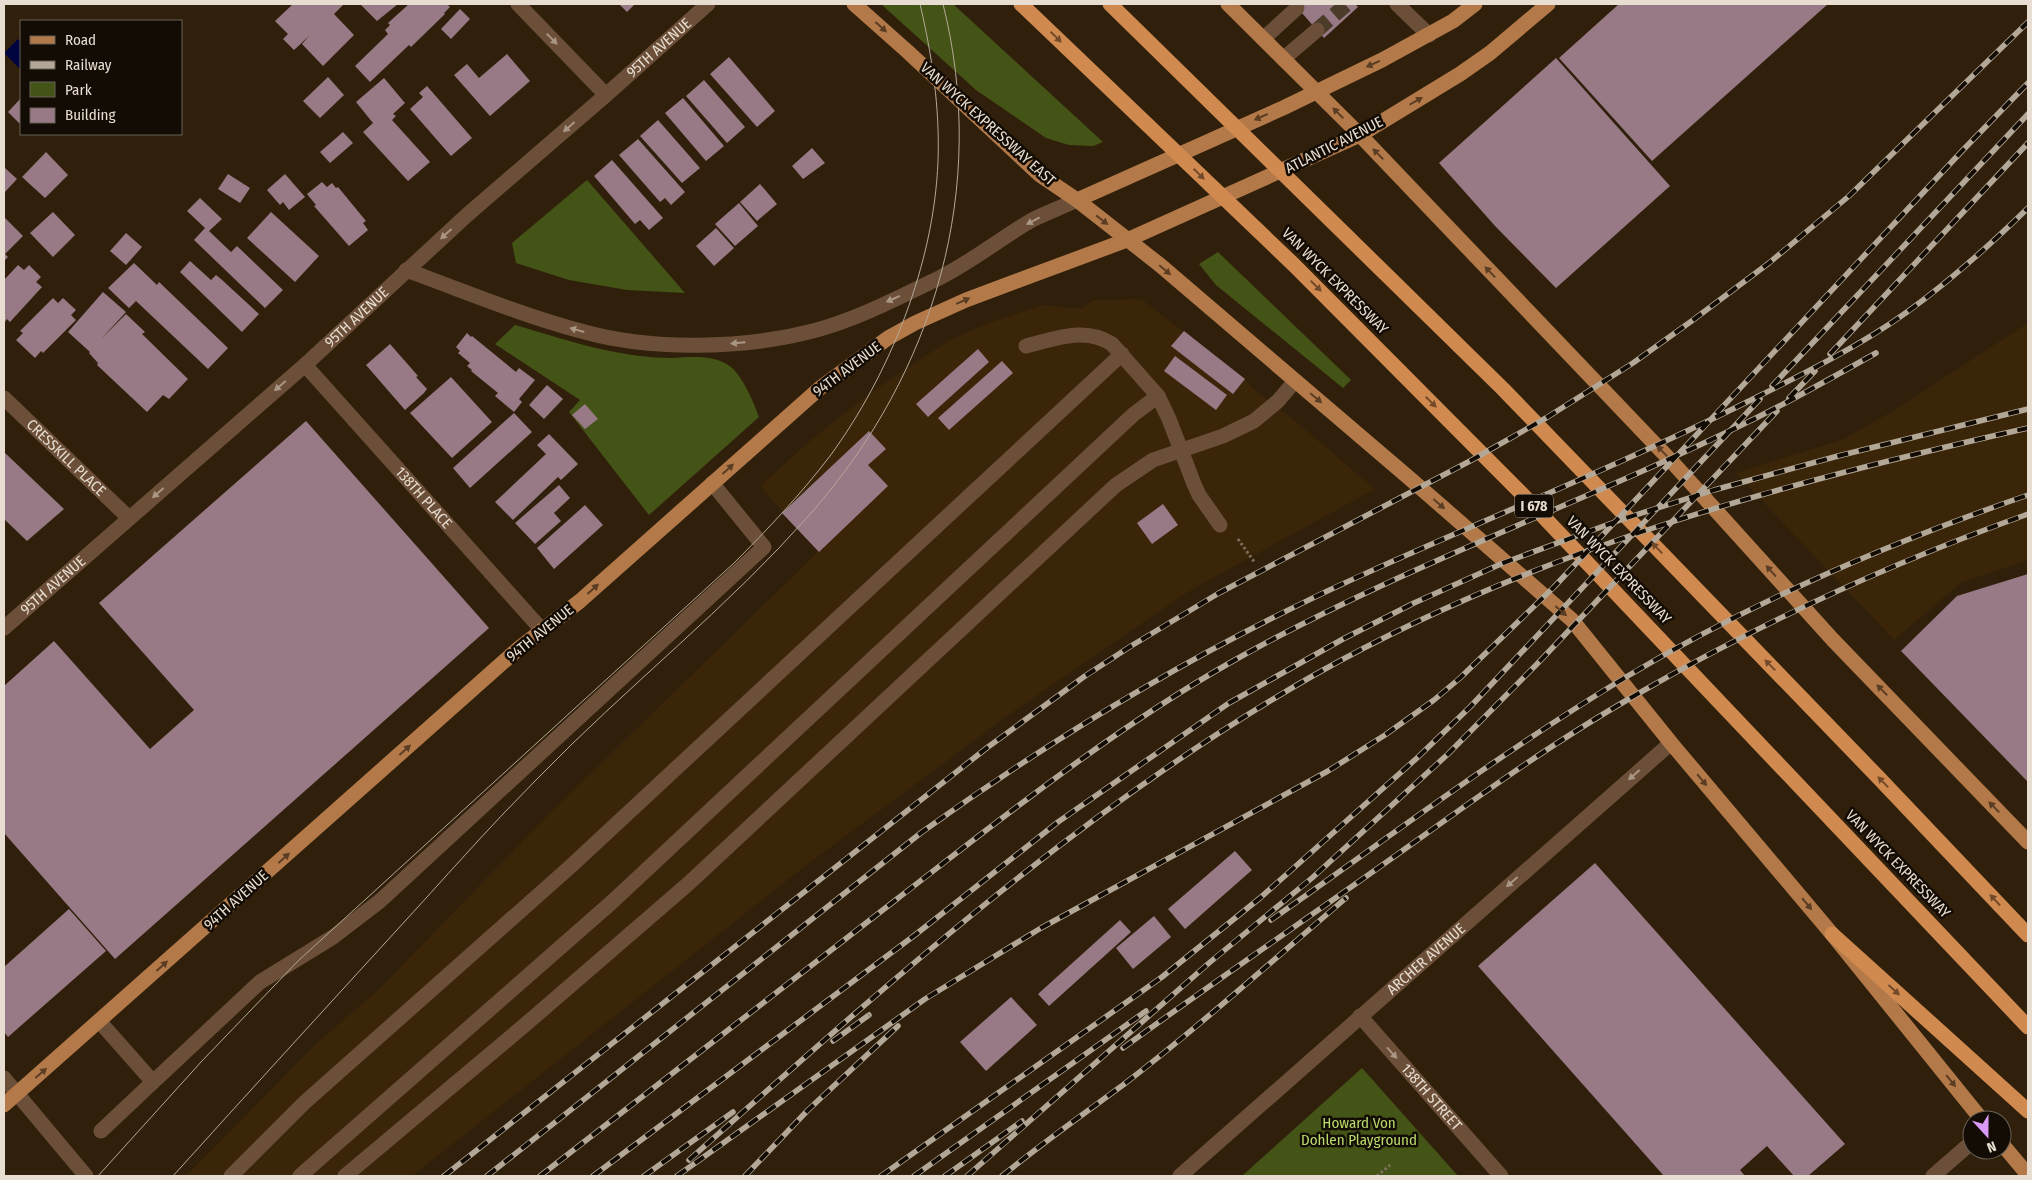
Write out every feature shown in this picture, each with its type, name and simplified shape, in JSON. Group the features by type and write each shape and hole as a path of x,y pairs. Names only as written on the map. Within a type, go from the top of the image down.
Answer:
{"highway":[{"name":"VAN WYCK EXPRESSWAY","path":"1021,4 1294,264 1520,492 2028,1027"},
{"path":"1110,4 1503,389 2028,935"},
{"path":"1832,934 2028,1110"}],"main road":[{"name":"VAN WYCK EXPRESSWAY EAST","path":"854,4 1040,175 1077,200 1127,240"},
{"path":"1077,200 1283,108 1429,35 1475,4"},
{"name":"ATLANTIC AVENUE","path":"1127,240 1360,135 1460,74 1490,53 1548,4"},
{"path":"1234,6 1263,39 1360,135 1674,463 1833,640 2028,842"},
{"path":"1127,240 1408,476 1572,620 1671,743 1832,934 1974,1110"},
{"name":"94TH AVENUE","path":"4,1105 100,1022 511,656 580,601 820,388 866,354 915,323 966,300 1127,240"},
{"path":"2012,1156 2028,1175"}],"street":[{"path":"518,4 606,95"},
{"name":"95TH AVENUE","path":"4,628 305,365 467,215 708,4"},
{"path":"1397,4 1429,35"},
{"path":"1263,39 1297,8"},
{"path":"1283,59 1317,30"},
{"path":"406,270 468,294 582,332 640,342 680,345 769,340 814,331 850,318 929,283 1033,220 1077,200"},
{"path":"1026,346 1082,334 1103,338 1112,344 1158,396 1199,495 1220,525"},
{"path":"231,1176 304,1103 571,866 1122,354"},
{"name":"138TH PLACE","path":"305,365 542,630"},
{"path":"345,1176 526,1024 688,884 1116,485 1153,460 1223,436 1254,421 1278,401 1295,381"},
{"path":"300,1176 612,902 1134,414 1158,396"},
{"name":"CRESSKILL PLACE","path":"4,398 129,518"},
{"path":"101,1131 260,982 333,937 380,901 764,547 712,482"},
{"name":"ARCHER AVENUE","path":"1180,1176 1671,743"},
{"name":"138TH STREET","path":"1360,1016 1502,1176"},
{"path":"100,1022 153,1082"},
{"path":"4,1078 86,1176"},
{"path":"1933,1176 1962,1151"}],"path":[{"path":"1220,525 1233,532 1254,563"},
{"path":"1377,1176 1390,1165"}],"shaded area":[{"path":"18,39 20,41 20,69 4,53"},
{"path":"1141,299 1245,379 1257,392 1289,416 1375,489 1189,591 1004,718 804,867 412,1176 186,1176 317,1043 378,990 550,813 818,552 760,486 812,439 876,389 950,340 986,324 1043,305 1081,309 1093,300"},
{"path":"2028,323 2028,560 1962,582 1894,640 1736,473 1844,439 1893,411"}],"green space":[{"path":"881,4 953,4 1103,142 1093,146 1069,145 1046,138 976,90"},
{"path":"587,180 685,293 627,290 569,280 516,263 512,243"},
{"path":"1218,252 1351,380 1343,388 1216,285 1199,264"},
{"path":"515,325 612,352 652,357 703,357 717,360 731,367 740,377 759,417 649,515 569,412 580,400 495,344"},
{"name":"Howard Von Dohlen Playground","path":"1362,1068 1458,1176 1242,1176"}],"building":[{"path":"293,4 344,4 334,14 354,35 323,66 302,44 309,36 294,50 283,39 288,34 275,21"},
{"path":"360,4 398,4 377,21"},
{"path":"409,4 447,4 450,7 411,47 409,45 370,82 355,66 388,34 385,30 390,25 388,23"},
{"path":"619,4 635,4 627,12"},
{"path":"1294,4 1355,4 1358,7 1324,38"},
{"path":"1619,4 1828,4 1652,161 1559,58"},
{"path":"460,9 470,19 451,39 441,29"},
{"path":"507,54 530,81 490,116 454,75 467,64 479,78"},
{"path":"729,57 775,111 757,127 710,74"},
{"path":"1556,58 1670,186 1556,288 1496,227 1439,163"},
{"path":"328,77 344,95 320,118 303,101"},
{"path":"384,78 405,103 393,114 396,116 392,120 430,162 408,181 363,132 373,123 356,102"},
{"path":"704,80 745,127 727,143 686,96"},
{"path":"427,86 472,138 451,156 410,109 423,97 419,93"},
{"path":"683,98 724,146 706,161 665,113"},
{"path":"20,99 20,124 8,112"},
{"path":"658,120 700,168 682,183 640,136"},
{"path":"343,132 353,143 330,163 320,152"},
{"path":"638,139 685,192 671,205 665,198 660,202 619,155"},
{"path":"812,148 825,163 803,179 792,166"},
{"path":"46,152 68,175 45,198 22,177"},
{"path":"612,160 663,218 649,230 640,220 635,224 594,176"},
{"path":"4,169 17,179 4,193"},
{"path":"228,174 250,188 240,203 218,189"},
{"path":"285,174 305,197 289,210 283,202 280,205 267,190"},
{"path":"322,182 327,187 332,183 336,188 338,187 366,221 363,223 368,230 349,246 314,206 316,205 307,194"},
{"path":"760,184 777,204 757,221 740,202"},
{"path":"200,198 222,219 209,231 231,252 237,246 283,290 265,308 194,240 205,228 187,211"},
{"path":"739,203 758,226 735,246 715,224"},
{"path":"53,212 75,235 53,257 30,233"},
{"path":"271,212 319,256 295,282 247,238"},
{"path":"5,218 23,236 5,254 8,257 4,261"},
{"path":"716,228 734,248 714,266 696,246"},
{"path":"126,233 142,247 126,265 110,251"},
{"path":"190,261 211,280 216,275 259,314 242,332 180,272"},
{"path":"134,263 157,285 159,282 228,348 208,369 136,301 129,308 108,288"},
{"path":"18,265 24,270 29,265 41,277 36,282 42,287 10,322 7,319 4,323 4,280"},
{"path":"103,292 126,312 101,339 126,314 145,332 142,334 188,379 169,399 163,395 147,412 97,365 98,363 90,352 68,332"},
{"path":"53,298 58,303 63,298 76,310 71,315 76,320 43,353 41,351 35,358 16,340 23,333 20,331"},
{"path":"1184,331 1245,379 1233,394 1171,346"},
{"path":"467,333 516,372 519,368 535,380 519,399 522,402 514,412 495,396 498,393 471,371 467,366 470,363 458,353 460,351 456,347"},
{"path":"390,344 427,389 405,410 366,365"},
{"path":"978,349 989,362 928,417 916,404"},
{"path":"1175,356 1227,395 1216,410 1164,371"},
{"path":"1002,361 1013,373 949,430 938,418"},
{"path":"451,377 492,422 452,458 410,413"},
{"path":"547,385 563,399 544,419 529,405"},
{"path":"585,404 598,419 585,429 572,415"},
{"path":"514,413 532,432 470,488 453,468"},
{"path":"306,421 489,628 115,959 4,833 4,686 54,641 150,749 194,710 99,603"},
{"path":"869,431 886,449 868,465 888,486 819,552 782,513"},
{"path":"549,434 578,464 561,480 558,477 513,520 495,502 546,454 537,445"},
{"path":"4,452 64,509 27,541 4,519"},
{"path":"559,485 570,498 554,513 561,521 535,544 515,523"},
{"path":"1163,504 1178,525 1152,544 1137,523"},
{"path":"585,505 603,525 554,569 537,548"},
{"path":"2028,574 2028,782 1901,651 1957,596"},
{"path":"1235,851 1252,870 1185,929 1168,909"},
{"path":"1595,863 1845,1144 1808,1176 1794,1176 1767,1146 1740,1170 1745,1176 1664,1176 1478,966"},
{"path":"69,909 106,951 8,1037 4,1032 4,967"},
{"path":"1154,916 1171,937 1133,969 1116,948"},
{"path":"1120,920 1131,932 1049,1006 1038,994"},
{"path":"1011,997 1037,1025 986,1071 960,1042"}],"tunnel":[{"path":"1317,30 1347,4"}],"tram line":[{"path":"98,1176 201,1062 298,961 734,563 784,511 830,456 872,390 889,354 918,278 928,239 935,200 938,161 938,121 931,62 920,4"},
{"path":"173,1176 501,816 571,745 712,614 780,547 812,512 855,457 891,399 920,338 941,274 954,208 959,141 956,73 943,4"}],"railway":[{"path":"444,1176 988,747 1085,676 1219,593 1470,461 1546,418 1633,363 1693,320 1769,263 1849,196 2028,22"},
{"path":"677,1176 925,999 1041,928 1328,771 1385,735 1434,700 1460,678 1554,587 2028,83"},
{"path":"1772,386 2028,114"},
{"path":"1830,354 2028,143"},
{"path":"487,1176 922,832 1088,721 1203,654 1321,594 1655,446 1828,361 1888,325 1939,288 2028,208"},
{"path":"540,1176 1061,774 1145,715 1189,687 1233,661 1362,595 1693,448 1773,409 1876,353"},
{"path":"1789,398 1815,371"},
{"path":"881,1176 1162,977 1260,898 1417,758 1470,707 1760,399"},
{"path":"593,1176 915,935 1058,822 1229,703 1343,639 1414,603 1503,563 1623,519 1714,490 1838,456 2028,409"},
{"path":"967,1176 1209,963 1312,878 1448,754 1538,663 1777,411"},
{"path":"689,1160 913,963 1068,839 1148,780 1231,725 1316,674 1400,630 1486,591 1574,556 1663,525 1753,497 1844,472 2028,428"},
{"path":"1271,920 1535,735 1580,705 1674,650 1722,624 1822,576 1924,533 2028,495"},
{"path":"1123,1048 1478,797 1571,734 1634,696 1729,644 1827,596 1926,553 2028,514"},
{"path":"1002,1176 1152,1063 1346,898"},
{"path":"914,1176 1146,1011"},
{"path":"833,1041 869,1015"},
{"path":"745,1176 808,1110 898,1026"},
{"path":"644,1176 733,1112"},
{"path":"945,1176 1022,1121"}]}
